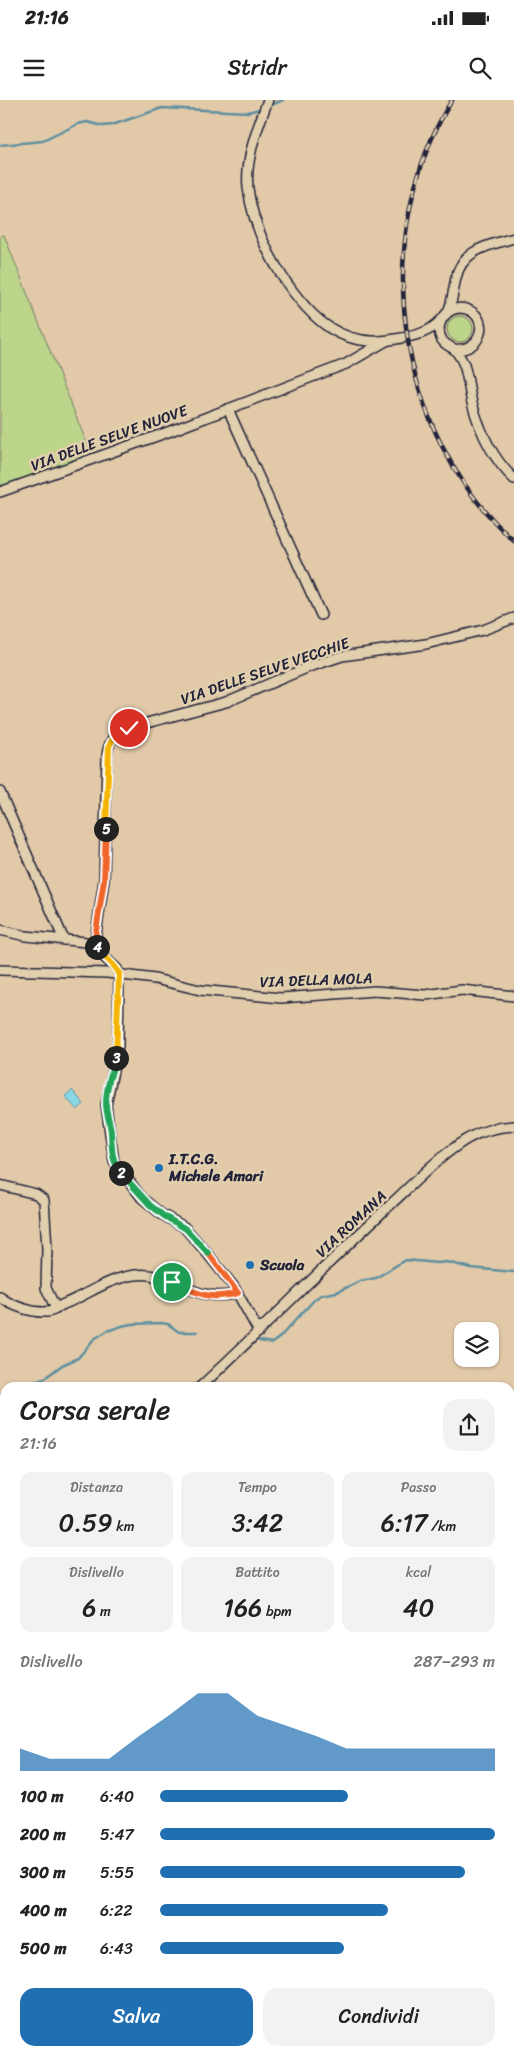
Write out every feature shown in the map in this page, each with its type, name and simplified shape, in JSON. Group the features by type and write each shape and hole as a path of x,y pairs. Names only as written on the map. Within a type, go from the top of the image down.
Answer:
{"street":[{"path":"268,100 250,157 248,189 255,221 276,265 299,301 321,323 352,338 365,341 386,341 422,334 433,329 448,312 459,269 470,254 478,249 514,238"},
{"path":"454,293 456,299 479,320 480,332 476,342 466,349 454,349"},
{"path":"448,312 456,308 466,309"},
{"path":"440,322 442,341"},
{"path":"422,334 442,341 454,349 462,360 474,410 483,435 496,458 514,479"},
{"name":"VIA DELLE SELVE NUOVE","path":"0,492 168,432 350,363 386,341"},
{"path":"466,349 466,371"},
{"path":"228,409 321,615"},
{"name":"VIA DELLE SELVE VECCHIE","path":"96,943 104,880 108,752 110,742 116,734 129,728 231,700 309,667 342,656 426,644 488,628 514,618"},
{"path":"0,792 64,940"},
{"path":"0,930 21,935 96,943 103,956 118,970 118,1046 106,1105 114,1162 134,1190 164,1216 186,1229 207,1252 238,1293 259,1332"},
{"name":"VIA DELLA MOLA","path":"0,970 89,972 119,975 155,979 200,990 258,997 296,998 375,991 425,995 462,990 514,996"},
{"name":"VIA ROMANA","path":"205,1382 340,1252 448,1153 468,1139 485,1131 514,1126"},
{"path":"0,1185 36,1194 44,1200 47,1249 46,1288 56,1309"},
{"path":"0,1298 30,1310 47,1312 113,1281 136,1274 172,1282 208,1296 223,1297 238,1293"}],"green space":[{"path":"4,235 93,459 0,491 0,236"},
{"path":"460,316 469,320 473,329 469,338 460,342 451,338 447,329 451,320"}],"water":[{"path":"72,1090 84,1104 77,1110 65,1096"}],"waterway":[{"path":"269,106 283,100"},
{"path":"0,145 43,141 78,124 87,122 103,126 112,125 162,108 248,112 263,108"},
{"path":"259,1341 272,1343 279,1338 321,1295 337,1292 360,1281 376,1278 405,1260 446,1262 471,1268 514,1272"},
{"path":"35,1382 45,1378 62,1365 78,1358 94,1339 107,1331 122,1326 161,1323 168,1324 179,1332 197,1332"}],"railway":[{"path":"452,100 426,154 409,211 403,271 406,331 420,390 442,446 473,497 514,541"}],"place":[{"name":"I.T.C.G. Michele Amari","path":"159,1168"},
{"name":"Scuola","path":"250,1265"}],"route":[{"path":"129,728 121,730 116,734 109,744 103,896 95,938 96,945 103,956 119,973 118,1046 109,1081 106,1105 110,1125 112,1154 117,1168 134,1190 161,1214 179,1223 186,1229 207,1252 238,1293 223,1297 208,1296 172,1282"}]}
